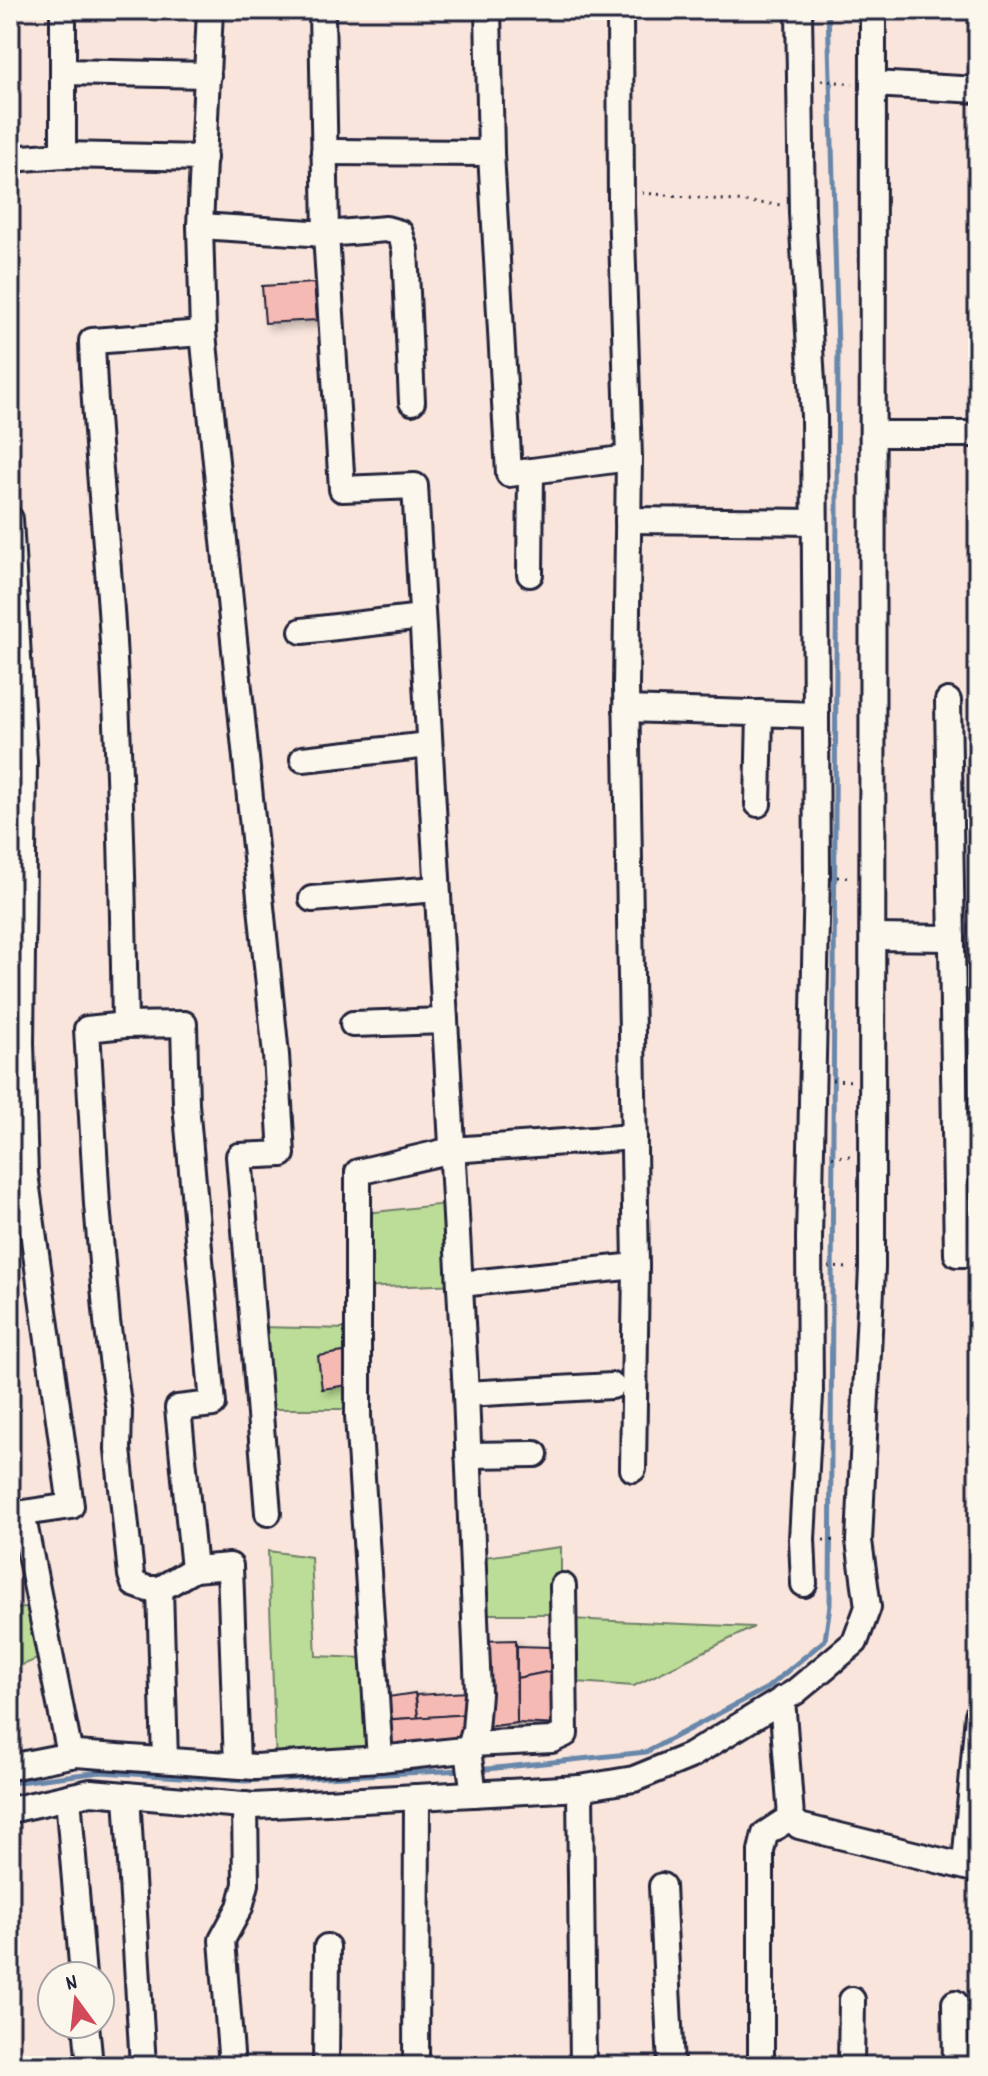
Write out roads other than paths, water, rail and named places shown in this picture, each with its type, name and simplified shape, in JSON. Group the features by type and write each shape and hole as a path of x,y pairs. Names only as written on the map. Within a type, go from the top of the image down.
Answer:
{"street":[{"path":"63,10 63,155"},
{"path":"210,10 200,226 203,333 276,1055 282,1154 239,1156 268,1513"},
{"path":"322,10 326,234 342,489 415,486 466,1394 478,1693 471,1765"},
{"path":"488,10 491,153 509,474 629,458"},
{"path":"620,10 621,191 629,458 626,709 636,1266 633,1469"},
{"path":"799,10 802,207 814,416 816,715 810,1395 802,1539 804,1584"},
{"path":"471,1765 580,1788 634,1779 690,1756 795,1692 855,1642 868,1607 859,1541 872,1268 874,434 864,84 873,10"},
{"path":"63,72 208,75"},
{"path":"864,84 978,90"},
{"path":"324,152 491,153"},
{"path":"10,159 63,155 204,158"},
{"path":"200,226 326,234 386,229 400,233 405,249 412,402"},
{"path":"125,1025 112,626 92,341 203,333"},
{"path":"874,434 978,434"},
{"path":"530,574 531,471"},
{"path":"10,519 24,762 21,1043 25,1174 71,1506 16,1514 70,1755"},
{"path":"628,520 814,522"},
{"path":"302,631 422,617"},
{"path":"948,701 957,1254 978,1254"},
{"path":"626,709 816,715"},
{"path":"758,804 760,713"},
{"path":"303,759 429,745"},
{"path":"312,899 437,889"},
{"path":"873,937 952,938"},
{"path":"353,1024 445,1021"},
{"path":"194,1569 178,1408 213,1404 186,1104 184,1024 87,1029 96,1189 107,1321 119,1411 118,1449 131,1577 134,1584 141,1587 160,1589 194,1569 230,1566 237,1765"},
{"path":"380,1759 358,1416 358,1172 452,1150 634,1137"},
{"path":"460,1284 636,1266"},
{"path":"466,1394 612,1386"},
{"path":"468,1455 535,1454"},
{"path":"10,1810 91,1792 245,1805 417,1797 471,1765 565,1734 563,1586"},
{"path":"160,1589 165,1760"},
{"path":"782,1699 791,1817 799,1826 971,1868 978,1715"},
{"path":"10,1767 70,1755 255,1767 380,1759 458,1749 464,1750 471,1765"},
{"path":"580,1788 583,2066"},
{"path":"127,1795 143,2066"},
{"path":"68,1797 82,1960"},
{"path":"416,2066 417,1797"},
{"path":"232,2066 222,1940 240,1907 246,1884 245,1805"},
{"path":"761,2066 761,1851 765,1834 791,1817"},
{"path":"662,1886 671,2066"},
{"path":"326,2066 327,1947"},
{"path":"851,2066 852,2000"},
{"path":"955,2003 956,2066"},
{"path":"88,2040 90,2066"}],"waterway":[{"path":"478,1770 646,1752 767,1688 825,1640 830,1605 838,348 828,10"},
{"path":"10,1783 101,1772 245,1781 464,1770"}]}
